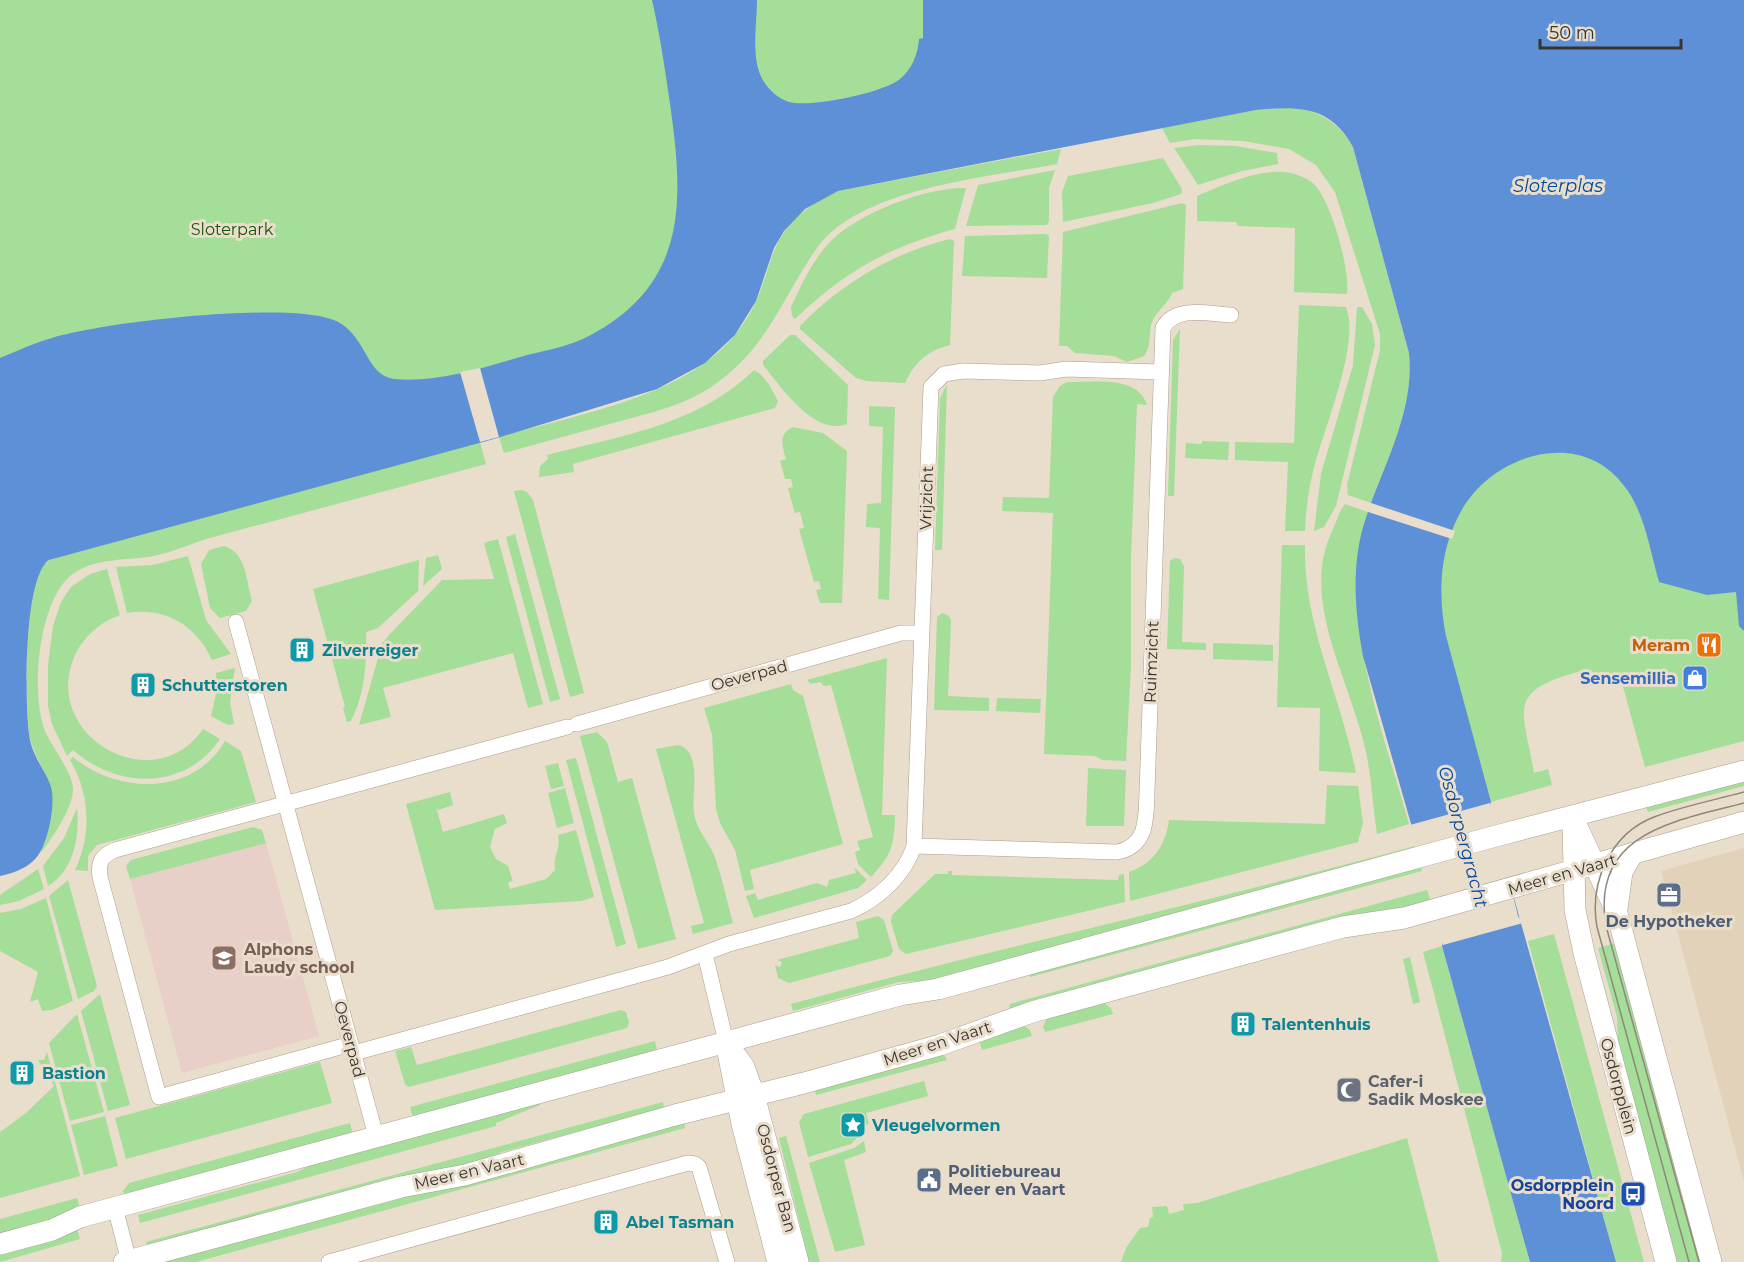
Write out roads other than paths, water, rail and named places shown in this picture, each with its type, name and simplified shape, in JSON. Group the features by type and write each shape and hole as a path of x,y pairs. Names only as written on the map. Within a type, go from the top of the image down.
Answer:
{"main road":[{"path":"0,1244 52,1230 80,1217 115,1207 726,1041 900,995 948,986 1420,856 1573,818 1744,771"},
{"path":"1573,818 1617,913 1711,1262"},
{"name":"Osdorpplein","path":"1573,818 1575,910 1600,1018 1666,1262"},
{"name":"Meer en Vaart","path":"127,1262 401,1187 475,1172 940,1045 1032,1012 1356,923 1404,918 1744,822"},
{"path":"1617,913 1619,883 1633,854"},
{"name":"Osdorpplein","path":"1539,880 1558,886 1575,910"},
{"path":"726,1041 746,1097"},
{"name":"Osdorper Ban","path":"746,1097 778,1262"},
{"name":"Osdorper Ban","path":"746,1097 798,1262"}],"street":[{"name":"Ruimzicht","path":"914,846 1117,852 1126,850 1143,835 1148,782 1163,328 1167,320 1184,314 1231,315"},
{"name":"Vrijzicht","path":"914,846 931,387 937,378 944,374 963,371 1040,373 1066,369 1160,372"},
{"name":"Oeverpad","path":"236,622 376,1136"},
{"name":"Oeverpad","path":"352,1048 159,1097 100,877 100,860 104,854 901,633 921,633"},
{"path":"352,1048 659,970 868,904 902,870 914,846"},
{"path":"705,954 726,1041"},
{"path":"329,1262 688,1163 699,1167 727,1262"},
{"name":"Meer en Vaart","path":"115,1207 127,1262"}],"water":[{"name":"Sloterplas","path":"652,0 757,0 757,63 766,85 785,101 813,103 863,94 900,79 911,66 916,56 919,39 923,38 923,0 1744,0 1744,631 1739,626 1736,592 1707,595 1659,582 1646,533 1632,497 1606,468 1584,457 1561,453 1536,455 1513,463 1491,477 1473,494 1452,529 1442,575 1442,606 1446,636 1491,802 1489,809 1616,1262 1530,1262 1442,946 1444,939 1363,656 1356,607 1357,557 1364,524 1402,419 1407,398 1409,353 1353,147 1334,123 1312,111 1286,108 1256,110 838,191 805,209 784,231 774,248 756,301 735,335 705,363 657,389 494,439 49,560 41,571 34,590 28,642 27,696 30,741 52,791 51,820 46,840 36,859 22,869 0,876 0,358 52,338 150,320 234,313 307,314 331,319 343,325 352,333 370,361 384,376 411,380 478,369 567,345 589,336 621,315 645,291 662,265 672,237 677,206 675,140"}],"tram line":[{"path":"1689,1262 1597,927 1596,894 1606,862 1625,835 1639,825 1676,810 1744,792"},
{"path":"1699,1262 1606,926 1605,894 1611,870 1625,851 1644,836 1666,825 1744,803"}],"place":[{"name":"Meram","path":"1709,645"},
{"name":"Zilverreiger","path":"302,650"},
{"name":"Sensemillia","path":"1695,678"},
{"name":"Schutterstoren","path":"143,685"},
{"name":"De Hypotheker","path":"1669,895"},
{"name":"Alphons Laudy school","path":"224,958"},
{"name":"Talentenhuis","path":"1243,1024"},
{"name":"Bastion","path":"22,1073"},
{"name":"Cafer-i Sadik Moskee","path":"1349,1090"},
{"name":"Vleugelvormen","path":"853,1125"},
{"name":"Politiebureau Meer en Vaart","path":"929,1180"},
{"name":"Osdorpplein Noord","path":"1633,1194"},
{"name":"Abel Tasman","path":"606,1222"}],"park label":[{"name":"Sloterpark","path":"232,229"}],"water label":[{"name":"Osdorpergracht","path":"1463,837"}]}
